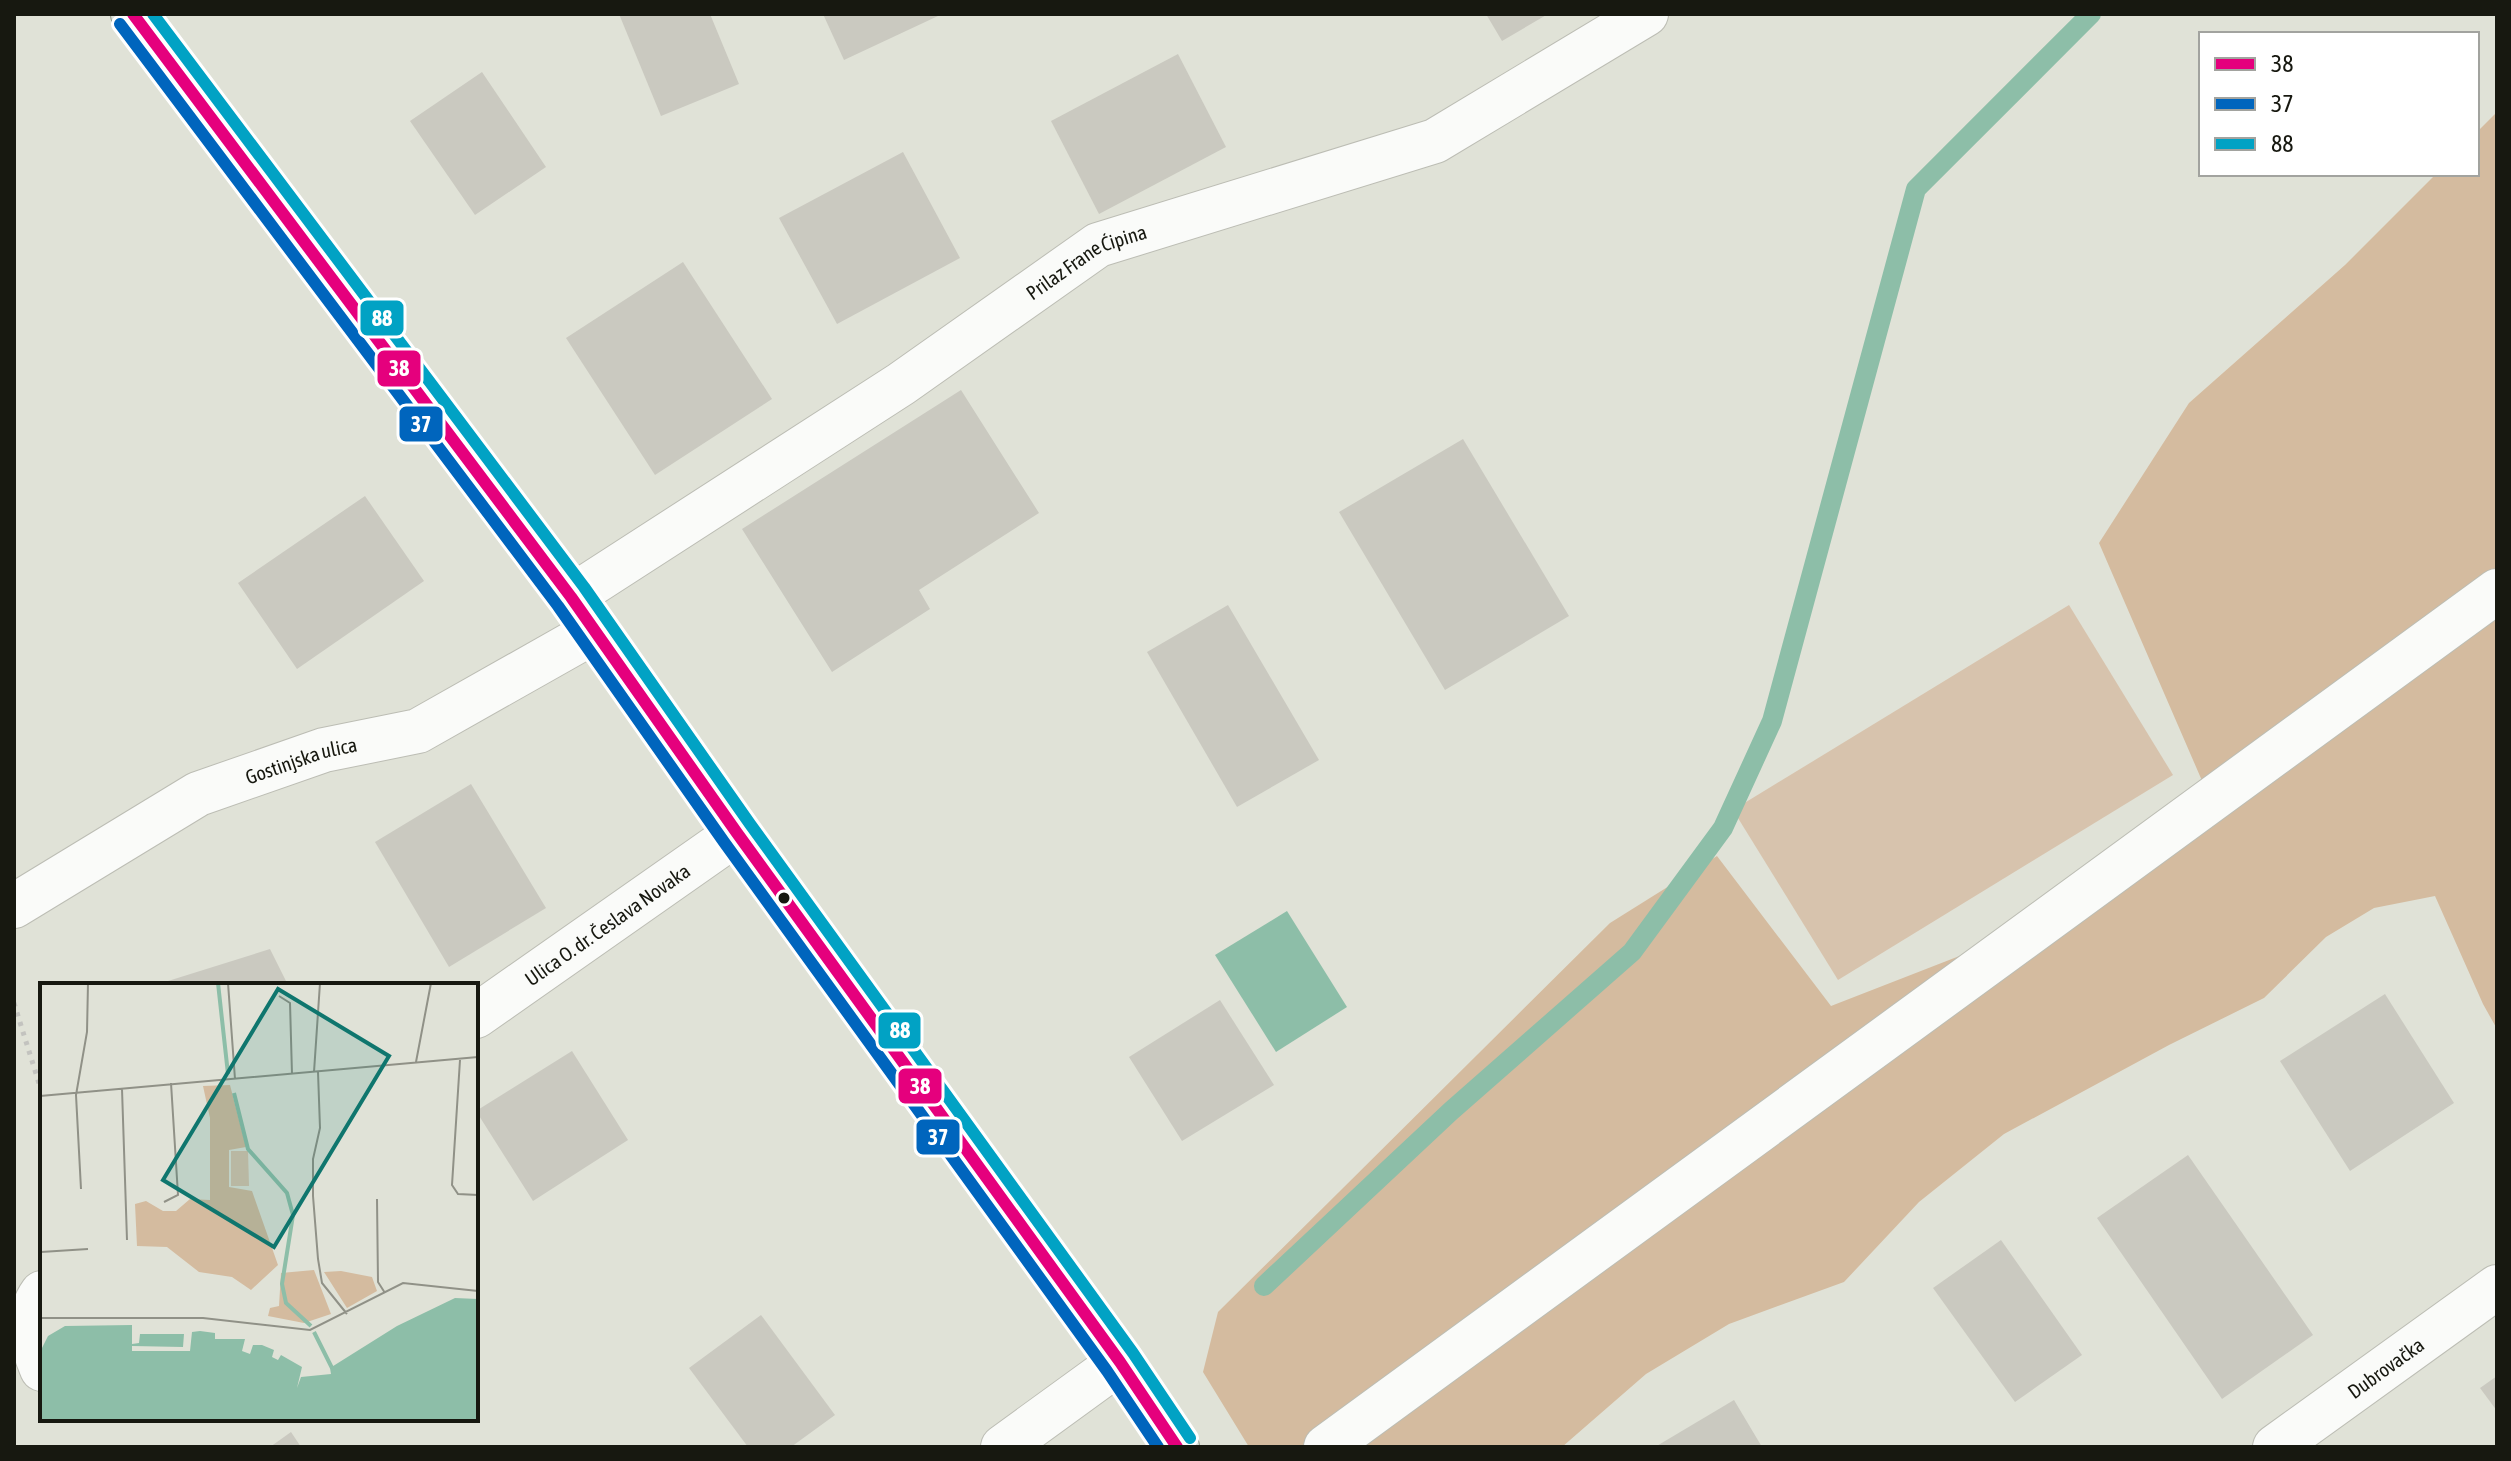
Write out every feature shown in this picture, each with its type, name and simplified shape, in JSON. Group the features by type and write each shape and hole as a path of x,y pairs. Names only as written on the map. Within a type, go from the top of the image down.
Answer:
{"main road":[{"path":"133,14 583,614 737,833 1120,1362 1177,1447"}],"street":[{"name":"Prilaz Frane Ćipina","path":"583,614 1098,245 1435,141 1646,14"},
{"path":"1326,1447 2497,591"},
{"name":"Gostinjska ulica","path":"14,906 198,794 324,750 418,731 583,614"},
{"name":"Ulica O. dr. Česlava Novaka","path":"478,1015 737,833"},
{"name":"Dubrovačka","path":"2275,1447 2497,1287"},
{"path":"40,1296 32,1306 30,1341 40,1364"},
{"path":"1003,1447 1120,1362"}],"path":[{"path":"14,1003 40,1087"}],"shaded area":[{"path":"2497,112 2497,1029 2435,896 2374,908 2326,937 2264,998 2004,1134 1919,1202 1844,1282 1729,1324 1646,1374 1562,1447 1249,1447 1203,1372 1218,1312 1610,923 1717,856 1831,1006 1962,955 2203,783 2099,543 2189,403 2345,265 2434,176 2479,176 2479,130"},
{"path":"2069,605 2173,775 1838,980 1733,810"},
{"path":"1287,911 1347,1007 1276,1052 1215,955"}],"building":[{"path":"619,14 710,14 739,84 661,116"},
{"path":"823,14 937,14 938,16 844,60"},
{"path":"1486,14 1548,14 1502,41"},
{"path":"1178,54 1226,147 1099,214 1051,121"},
{"path":"482,72 546,167 475,215 410,121"},
{"path":"903,152 960,258 837,324 779,218"},
{"path":"683,262 772,399 655,475 566,338"},
{"path":"961,390 1039,513 919,590 930,609 832,672 742,529"},
{"path":"1463,439 1569,616 1445,690 1339,512"},
{"path":"365,496 424,581 297,669 238,583"},
{"path":"1228,605 1319,760 1237,807 1147,652"},
{"path":"471,784 546,908 449,967 375,842"},
{"path":"270,949 287,983 168,983"},
{"path":"2385,994 2454,1103 2350,1171 2280,1061"},
{"path":"1220,1000 1274,1085 1182,1141 1129,1057"},
{"path":"572,1051 628,1140 533,1201 478,1110"},
{"path":"2188,1155 2313,1335 2222,1399 2097,1218"},
{"path":"2001,1240 2082,1355 2015,1402 1933,1288"},
{"path":"761,1315 835,1415 791,1447 748,1447 689,1368"},
{"path":"2497,1376 2497,1411 2480,1388"},
{"path":"1734,1400 1762,1447 1655,1447"},
{"path":"291,1432 301,1447 270,1447"}],"waterway":[{"path":"1264,1286 1451,1111 1632,952 1723,828 1772,721 1916,189 2091,14"}],"transit line":[{"name":"38","path":"133,14 571,597 737,833 1120,1362 1177,1447"},
{"name":"88","path":"153,14 584,587 750,824 1133,1353 1190,1438"},
{"name":"37","path":"120,24 558,606 724,842 1107,1371 1158,1447"}]}
